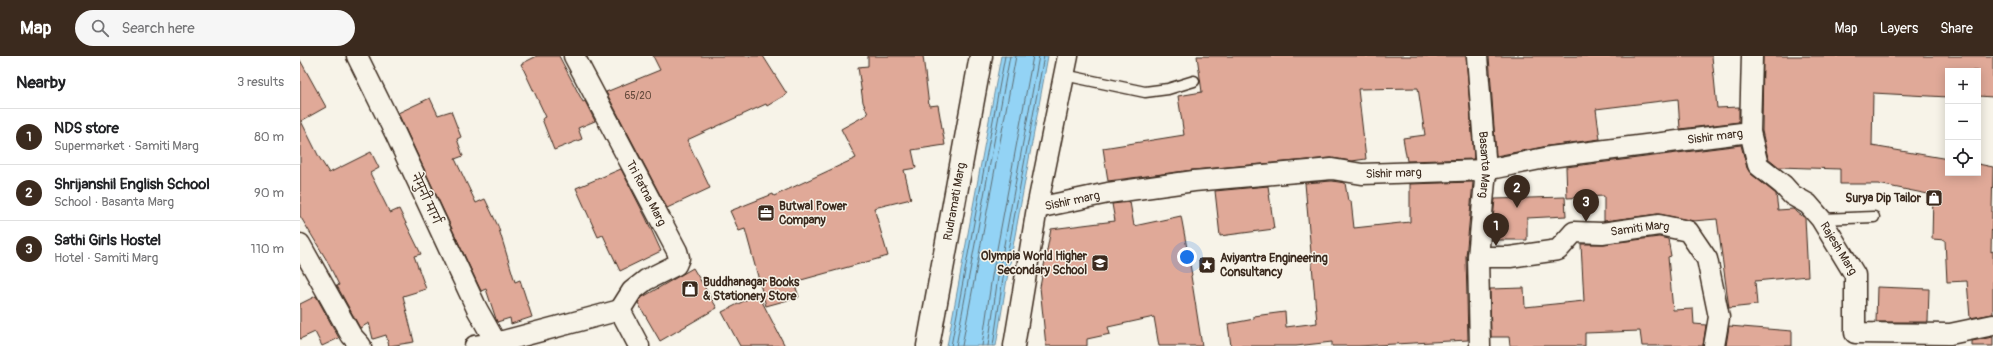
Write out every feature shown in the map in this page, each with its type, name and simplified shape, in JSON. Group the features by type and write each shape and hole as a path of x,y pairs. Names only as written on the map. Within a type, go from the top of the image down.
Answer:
{"street":[{"name":"नेमुनी मार्ग","path":"357,56 396,135 477,309 496,343"},
{"name":"Tri Ratna Marg","path":"574,56 677,251 679,258 676,265 646,280 632,291 620,310"},
{"name":"Rudramati Marg","path":"928,346 981,56"},
{"path":"1014,346 1037,208 1068,56"},
{"name":"Basanta Marg","path":"1477,56 1486,170 1478,257 1480,346"},
{"name":"Rajesh Marg","path":"1752,56 1750,132 1758,165 1783,185 1792,195 1808,204 1821,219 1855,275 1855,333 1950,334 1993,325"},
{"name":"Sishir marg","path":"1037,208 1108,193 1194,181 1332,168 1362,174 1486,170 1550,157 1750,132"},
{"name":"Samiti Marg","path":"1478,257 1510,257 1558,250 1574,232 1602,233 1659,225 1688,231 1707,259 1719,317 1714,346"},
{"path":"300,244 351,335 361,346"},
{"path":"475,346 496,343 620,310 639,346"}],"lane":[{"path":"1064,76 1145,92 1168,89 1194,81"},
{"path":"1821,219 1874,217"}],"water":[{"path":"1001,56 1048,56 996,346 947,346"}],"building":[{"path":"537,56 559,56 583,102 585,101 595,121 578,128 582,139 554,150 542,119 546,117 521,64"},
{"path":"653,56 763,56 787,94 767,106 766,104 687,140 710,188 667,208 606,92 660,70"},
{"path":"868,56 923,56 929,106 938,105 945,145 912,150 916,168 904,170 911,199 874,208 888,256 794,282 799,297 766,306 745,229 739,231 730,211 773,194 774,196 856,158 841,129 868,114 863,102 858,67 868,66"},
{"path":"1197,56 1466,56 1474,159 1407,161 1403,138 1425,135 1418,88 1358,89 1366,159 1352,161 1331,158 1193,170 1108,181 1103,148 1184,135 1178,96 1202,92"},
{"path":"1489,56 1712,56 1717,108 1739,107 1739,122 1680,129 1678,99 1596,109 1600,139 1548,146 1496,156"},
{"path":"1763,56 1993,56 1993,97 1981,96 1981,68 1945,68 1945,97 1873,93 1872,146 1945,158 1945,176 1981,176 1981,165 1993,167 1991,252 1993,251 1993,314 1970,318 1967,281 1947,282 1945,240 1932,239 1933,195 1878,184 1840,184 1840,169 1779,167 1768,158 1762,131"},
{"path":"300,60 326,107 301,121 319,157 329,173 371,152 379,168 370,173 390,213 399,209 421,254 414,256 426,289 403,296 414,342 389,346 386,335 373,339 369,323 360,328 337,286 339,285 326,259 300,216"},
{"path":"430,98 438,115 451,111 461,137 457,139 463,156 455,159 476,203 485,199 498,226 515,282 520,280 532,317 511,324 510,318 497,322 486,289 481,291 398,113"},
{"path":"1741,145 1747,168 1751,174 1776,194 1778,210 1793,209 1805,218 1808,276 1755,281 1757,305 1729,308 1717,219 1693,221 1658,214 1604,221 1604,196 1567,198 1566,167"},
{"path":"621,169 661,251 620,271 603,235 598,237 576,188"},
{"path":"1332,181 1345,183 1348,201 1351,201 1354,228 1410,222 1410,184 1473,182 1466,257 1468,340 1358,346 1332,346 1332,342 1296,346 1231,346 1228,324 1254,319 1254,316 1285,312 1286,327 1317,323 1305,183"},
{"path":"1268,186 1274,229 1220,236 1215,191"},
{"path":"1565,197 1566,216 1527,218 1527,240 1491,240 1495,199"},
{"name":"Olympia World Higher Secondary School","path":"1130,202 1134,226 1181,216 1192,275 1202,346 1159,346 1154,317 1108,327 1110,334 1087,339 1087,346 1046,346 1040,287 1051,229 1115,221 1112,204"},
{"path":"1659,237 1668,239 1671,256 1668,257 1673,310 1693,309 1694,324 1706,325 1703,346 1642,346 1640,331 1585,333 1585,346 1510,346 1509,337 1491,337 1490,289 1524,288 1525,307 1584,301 1581,244 1604,244"},
{"path":"693,268 717,308 660,341 638,303 641,298"},
{"path":"1877,287 1929,289 1928,322 1876,322"},
{"path":"758,294 785,346 740,346 722,312"},
{"path":"316,296 339,338 322,346 315,332 300,339 300,304"},
{"path":"1729,326 1792,331 1792,346 1726,346"},
{"path":"1993,337 1993,346 1972,346 1972,341"}],"place":[{"name":"Surya Dip Tailor","path":"1934,198"},
{"name":"Shrijanshil English School","path":"1517,208"},
{"name":"Butwal Power Company","path":"766,213"},
{"name":"Sathi Girls Hostel","path":"1586,222"},
{"name":"NDS store","path":"1496,246"},
{"name":"Olympia World Higher Secondary School","path":"1100,263"},
{"name":"Aviyantra Engineering Consultancy","path":"1207,265"},
{"name":"Buddhanagar Books & Stationery Store","path":"690,289"}]}
